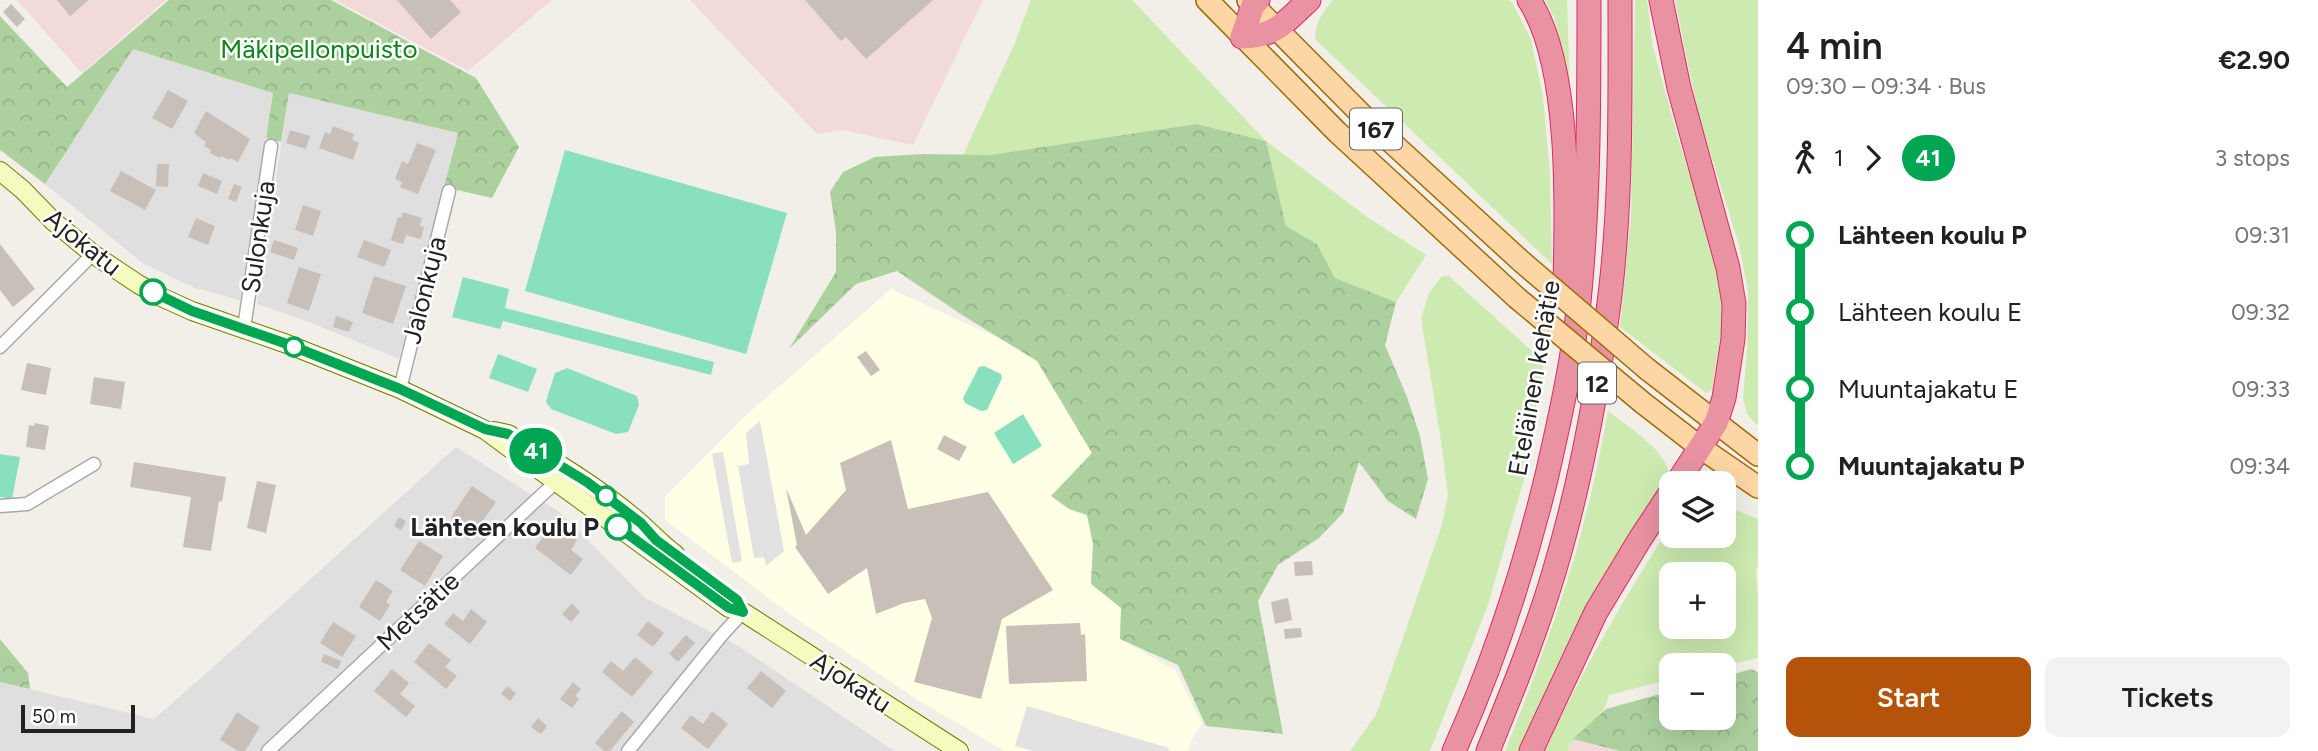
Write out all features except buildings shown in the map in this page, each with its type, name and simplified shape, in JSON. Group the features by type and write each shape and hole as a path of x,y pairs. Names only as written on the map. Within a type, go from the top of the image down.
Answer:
{"highway":[{"path":"1253,2 1242,37 1261,37 1277,30 1309,0"},
{"path":"1529,0 1550,50 1560,103 1567,216 1558,375 1530,543"},
{"name":"Eteläinen kehätie","path":"1454,751 1506,621 1530,543 1560,418 1579,303 1588,171 1589,0"},
{"name":"12","path":"1488,751 1534,632 1554,571 1572,507 1592,414 1608,315 1616,211 1620,112 1620,0"},
{"path":"1661,0 1679,88 1728,268 1734,304 1730,370 1716,423 1685,471"},
{"path":"1531,751 1596,612 1659,510"}],"main road":[{"path":"1207,0 1416,207 1517,298 1643,403 1701,448 1758,487"},
{"name":"167","path":"1253,2 1277,30 1366,119 1522,262 1647,369 1758,455"}],"street":[{"name":"Sulonkuja","path":"244,328 271,146"},
{"name":"Ajokatu","path":"0,171 93,254 161,297 400,389 485,429 562,476 608,498 641,523 656,540 737,600 743,612 949,748"},
{"name":"Jalonkuja","path":"400,389 449,191"},
{"path":"0,347 93,254"},
{"path":"0,506 27,504 94,464"},
{"name":"Metsätie","path":"268,751 562,476"},
{"path":"628,751 743,612"}],"shaded area":[{"path":"17,0 166,0 82,73"},
{"path":"335,0 552,0 468,71"},
{"path":"690,0 983,0 913,145 842,130 817,134"},
{"path":"133,49 273,93 240,300 195,288 144,264 45,184"},
{"path":"289,93 458,133 399,359 257,304"},
{"path":"891,289 994,336 1037,361 1092,453 1069,509 1087,515 1093,544 1091,584 1121,608 1120,639 1176,671 1202,724 1188,751 1005,751 918,700 791,615 665,520 665,497 743,418"},
{"path":"760,421 784,551 766,566 764,557 754,558 738,466 749,464 746,433"},
{"path":"456,447 561,513 645,598 740,647 894,751 0,751 0,682 154,719"},
{"path":"723,452 742,561 732,563 712,454"},
{"path":"1027,706 1169,748 1168,751 1033,751 1015,746"},
{"path":"1573,739 1620,751 1567,751"}],"green space":[{"name":"Mäkipellonpuisto","path":"169,0 331,0 476,78 519,147 492,198 444,187 458,133 289,93 281,142 266,138 273,93 133,49 45,184 0,150 0,16 67,87"},
{"path":"1031,0 1132,0 1266,141 1196,124 989,155 963,155 1014,45"},
{"path":"1333,0 1509,0 1513,4 1531,39 1543,97 1550,173 1552,264 1315,39 1320,18"},
{"path":"1545,0 1567,0 1570,90 1555,19"},
{"path":"1635,0 1647,0 1653,47 1705,225 1721,292 1721,333 1712,389 1706,393 1620,327 1631,216"},
{"path":"1675,0 1758,0 1758,426 1747,414 1743,398 1748,292 1739,245 1698,114"},
{"path":"1196,124 1266,141 1286,226 1317,244 1335,278 1396,302 1385,345 1420,436 1428,479 1416,519 1388,501 1359,462 1343,513 1319,538 1278,565 1258,601 1283,734 1206,726 1178,665 1120,639 1121,608 1091,584 1093,544 1087,515 1069,509 1051,496 1092,453 1037,361 897,271 856,284 789,349 836,272 836,232 830,192 843,172 875,157 923,154 989,155"},
{"path":"1266,141 1367,217 1426,255 1396,302 1335,278 1317,244 1286,226"},
{"path":"565,150 787,213 746,354 525,291"},
{"path":"1442,276 1449,276 1544,362 1523,482 1488,605 1430,751 1350,751 1375,716 1380,704 1442,525 1448,495 1421,318 1429,293"},
{"path":"463,277 509,289 505,308 714,362 711,375 503,321 500,329 452,317"},
{"path":"498,354 537,369 528,392 489,378"},
{"path":"984,366 1001,374 1002,378 987,410 981,411 965,403 963,398 979,367"},
{"path":"567,368 637,396 639,405 628,432 616,434 551,409 546,402 555,373"},
{"path":"1608,411 1654,448 1662,457 1668,471 1659,471 1659,490 1611,564 1522,751 1505,751 1571,568 1599,459"},
{"path":"1023,414 1042,446 1013,464 994,433"},
{"path":"0,454 20,457 12,499 0,497"},
{"path":"1736,510 1758,519 1758,658 1736,663 1736,653 1659,653 1659,682 1609,695 1602,712 1567,751 1545,751 1573,693 1659,544 1659,548 1736,548"},
{"path":"0,639 28,673 30,689 0,682"},
{"path":"1751,669 1758,672 1758,751 1620,751 1573,739 1606,709 1659,694 1659,730 1736,730 1736,673"}],"bus line":[{"name":"41","path":"153,292 192,311 287,344 400,389 485,429 508,434 523,442 587,482 641,523 656,540 737,600 743,612 729,608 618,527"}],"place":[{"name":"Lähteen koulu P","path":"618,527"}]}
